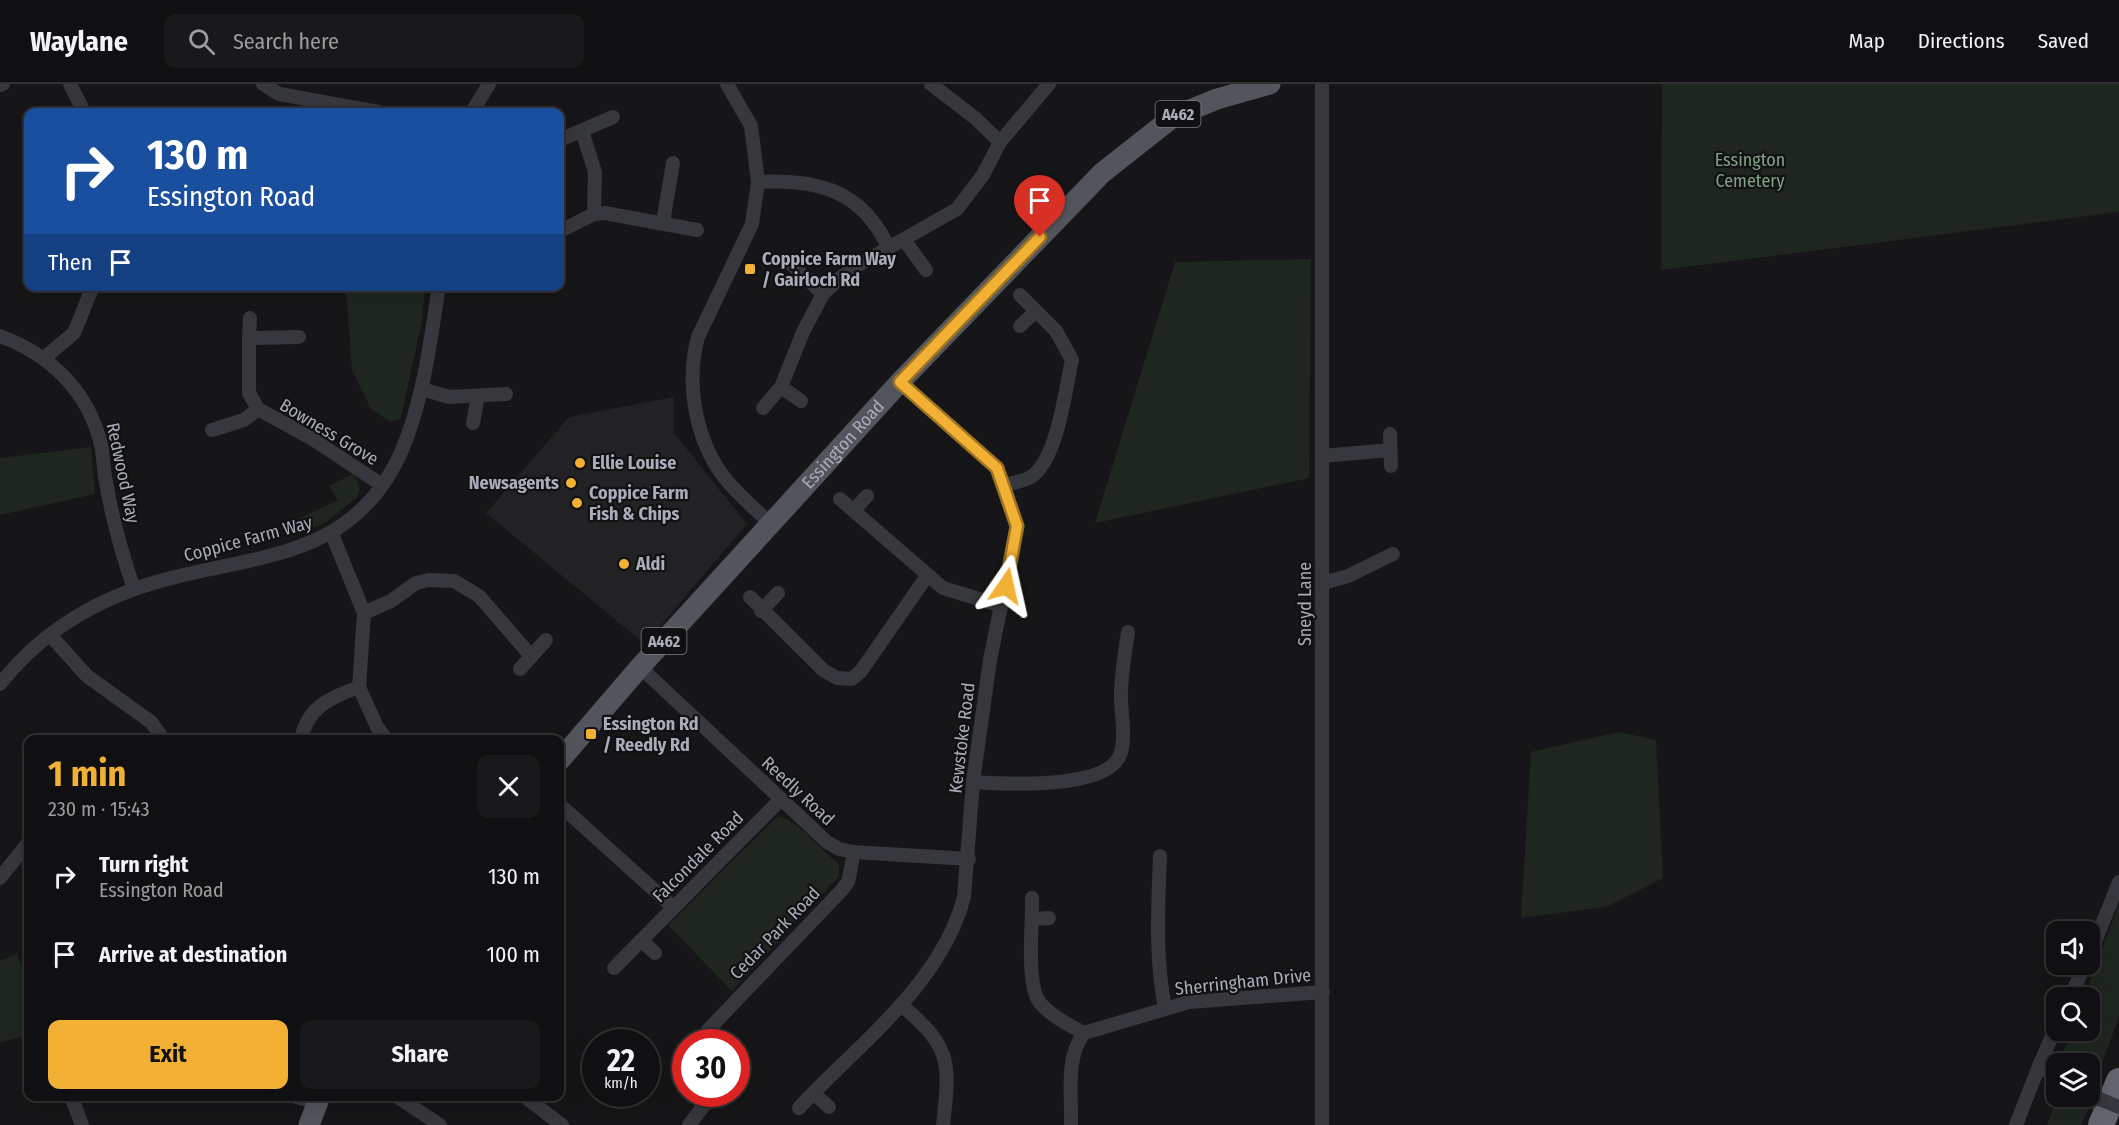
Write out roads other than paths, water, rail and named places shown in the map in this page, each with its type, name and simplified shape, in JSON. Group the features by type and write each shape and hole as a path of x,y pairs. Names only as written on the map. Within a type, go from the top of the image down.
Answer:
{"highway":[{"path":"2101,1125 2119,1081"}],"main road":[{"name":"Essington Road","path":"564,754 640,667 900,382 1102,173 1140,140 1185,111 1270,84"},
{"path":"309,1125 318,1101"}],"street":[{"path":"70,84 82,108"},
{"path":"263,84 303,106 328,108"},
{"path":"474,108 489,84"},
{"path":"727,84 751,126 758,182 752,224 698,337 694,352 693,395 710,453 728,482 771,524"},
{"path":"931,84 975,118 1000,142"},
{"path":"762,408 781,387 803,332 823,294 853,268 957,210 983,175 1000,142 1049,84"},
{"name":"Sneyd Lane","path":"1322,84 1322,1125"},
{"path":"564,138 613,117"},
{"path":"582,131 595,172 594,214"},
{"path":"663,222 673,163"},
{"path":"758,182 800,181 820,184 839,192 862,209 883,236 889,249"},
{"path":"564,229 594,214 605,213 697,230"},
{"path":"905,241 926,270"},
{"path":"790,263 823,294"},
{"path":"44,358 74,333 91,291"},
{"name":"Coppice Farm Way","path":"0,684 25,656 50,635 95,606 134,589 270,556 332,534 363,511 402,451 422,389 438,291"},
{"path":"1004,486 1030,477 1041,466 1053,443 1072,360 1056,331 1020,295"},
{"path":"1020,326 1036,311"},
{"name":"Bowness Grove","path":"249,318 249,393 258,409 311,438 382,485"},
{"name":"Redwood Way","path":"0,336 20,343 44,358 67,380 92,413 101,443 105,480 122,554 134,589"},
{"path":"249,338 299,337"},
{"name":"Kewstoke Road","path":"799,1108 901,1005 936,961 949,937 964,897 969,859 973,782 990,660 1017,526 997,468 900,382"},
{"path":"781,387 801,401"},
{"path":"422,389 450,397 506,394"},
{"path":"473,423 478,396"},
{"name":"Bowness Grove","path":"212,430 244,420 258,409"},
{"path":"1390,434 1391,466"},
{"path":"1322,456 1390,450"},
{"path":"854,510 867,496"},
{"path":"840,499 943,588 1002,606"},
{"path":"332,534 364,613 359,687 377,727 383,735"},
{"path":"1323,584 1348,576 1393,554"},
{"path":"750,597 761,611 823,670 837,678 852,679 861,671 927,576"},
{"path":"364,613 392,601 416,583 429,580 454,581 479,596 495,618 531,656"},
{"path":"761,611 778,593"},
{"path":"973,782 1037,783 1107,771 1116,763 1122,748 1121,692 1132,656 1128,632"},
{"path":"50,635 87,676 151,722 160,735"},
{"path":"520,669 546,640"},
{"name":"Reedly Road","path":"640,667 827,842 854,852 969,859"},
{"path":"302,735 305,724 313,711 329,698 359,687"},
{"name":"Falcondale Road","path":"614,968 781,799"},
{"path":"564,809 673,907"},
{"path":"0,878 24,848"},
{"name":"Cedar Park Road","path":"709,1029 841,891 848,882 854,852"},
{"path":"1155,864 1159,976 1165,1008"},
{"path":"2100,929 2119,882"},
{"path":"1032,898 1035,994 1040,1004 1060,1020 1084,1034 1075,1045 1072,1061 1071,1125"},
{"path":"1033,919 1049,918"},
{"path":"641,939 655,953"},
{"name":"Sherringham Drive","path":"1084,1034 1165,1008 1202,1001 1247,1000 1323,992"},
{"path":"901,1005 925,1027 943,1053 949,1087 943,1125"},
{"path":"2016,1125 2050,1041"},
{"path":"2039,1066 2046,1071"},
{"path":"813,1093 829,1107"},
{"path":"2100,1099 2119,1107"},
{"path":"73,1101 82,1125"},
{"path":"404,1101 440,1125"},
{"path":"530,1101 561,1125"},
{"path":"688,1125 703,1107"}],"place":[{"name":"Coppice Farm Way / Gairloch Rd","path":"750,269"},
{"name":"Ellie Louise","path":"580,463"},
{"name":"Newsagents","path":"571,483"},
{"name":"Coppice Farm Fish & Chips","path":"577,503"},
{"name":"Aldi","path":"624,564"},
{"name":"Essington Rd / Reedly Rd","path":"591,734"}],"park label":[{"name":"Essington Cemetery","path":"1750,170"}]}
